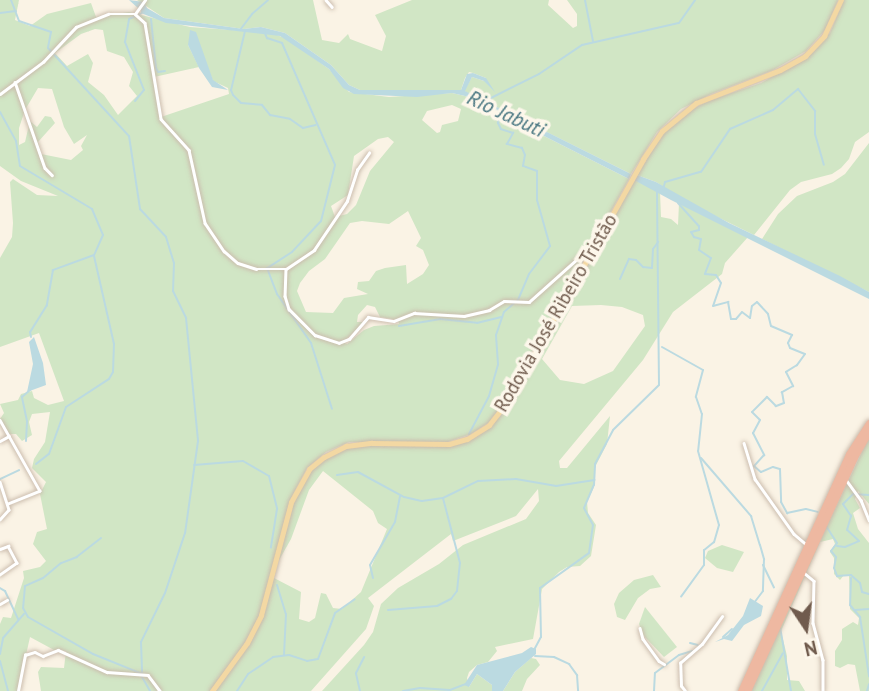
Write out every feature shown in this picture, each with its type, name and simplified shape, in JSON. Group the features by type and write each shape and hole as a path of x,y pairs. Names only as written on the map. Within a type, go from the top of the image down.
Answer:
{"highway":[{"path":"747,691 803,572 849,454 869,423"},
{"path":"741,691 809,545 869,431"}],"main road":[{"name":"Rodovia José Ribeiro Tristão","path":"212,691 247,643 263,611 291,502 309,469 328,454 351,445 444,445 467,439 484,429 508,401 654,141 684,110 786,67 805,56 824,36 841,0"}],"street":[{"path":"326,0 332,8"},
{"path":"135,15 144,2"},
{"path":"0,94 51,54 68,33 89,20 113,13 135,15 145,23 161,119 191,154 205,223 224,251 238,263 256,269 286,269 322,242 347,201 355,175 369,153"},
{"path":"15,82 45,168 52,175"},
{"path":"286,269 285,292 288,307 315,335 336,344 349,339 368,317 394,321 414,313 464,316 489,310 505,301 529,302 585,251 592,252"},
{"path":"0,420 40,491 7,502 0,499"},
{"path":"0,441 9,436"},
{"path":"744,443 756,479 794,534 809,545"},
{"path":"844,479 853,487 869,520"},
{"path":"0,482 9,513 0,520"},
{"path":"0,549 8,546 17,563 0,575"},
{"path":"803,572 814,581 813,626 823,660 823,691"},
{"path":"0,604 6,600"},
{"path":"685,691 681,686 680,663 702,644 722,616"},
{"path":"640,628 643,639 664,664"},
{"path":"18,691 23,657 32,653 43,656 48,652 62,651 107,672 149,676 160,691"}],"green space":[{"path":"0,0 19,0 15,20 30,26 47,14 91,3 96,17 129,12 190,27 272,33 287,39 329,69 349,92 389,97 452,93 465,96 629,179 503,404 488,423 471,434 447,442 349,442 326,452 307,468 290,500 260,615 240,651 210,691 41,691 38,672 41,667 64,668 66,651 54,650 30,637 18,691 0,691 0,624 3,617 11,618 24,578 23,571 40,567 46,561 33,544 37,532 47,529 40,494 46,482 32,468 34,459 45,442 50,412 32,414 29,422 32,435 22,441 16,434 9,434 0,419 4,413 0,404 18,400 21,394 32,391 34,398 48,405 64,401 39,333 0,347 0,258 12,237 13,223 10,182 13,179 37,195 58,196 21,181 0,166","holes":["95,29 103,30 107,51 124,57 133,72 129,86 137,96 118,115 104,95 88,82 93,63 88,54 67,66 55,53 81,34","195,35 213,81 228,88 229,94 161,117 154,77 199,67 188,45","38,88 52,89 64,127 74,144 87,135 81,146 83,150 71,160 41,154 38,142 55,123 51,117 45,116 37,127 30,121 25,142 19,145 19,128 25,110","452,105 461,109 458,121 442,125 437,133 422,120 427,111","388,137 394,142 370,171 356,205 347,214 335,217 331,206 348,195 354,156 378,139","408,211 421,238 416,246 423,250 429,265 423,274 407,284 406,265 376,271 369,281 358,282 357,289 368,294 344,298 333,313 306,312 297,291 300,283 309,271 325,259 350,223 362,221 389,224","367,305 375,307 380,317 398,320 399,324 374,326 364,330 347,344 343,342 363,322 357,322 358,315"]},
{"path":"137,0 313,0 322,40 339,43 348,34 350,39 382,51 386,36 375,15 412,0 549,0 548,5 573,28 577,26 577,14 567,0 838,0 825,30 806,51 773,70 711,94 681,109 657,132 631,174 464,91 472,77 484,81 486,78 473,73 469,72 461,90 360,90 349,85 331,65 285,33 261,27 244,29 164,18"},
{"path":"844,0 869,0 869,132 855,142 849,159 841,168 832,174 801,182 790,190 754,235 687,202 656,182 637,175 661,136 684,114 708,101 761,83 810,55 830,33"},
{"path":"869,143 869,292 762,239 778,214 797,196 833,182 845,174"},
{"path":"634,180 660,192 661,217 671,219 678,225 679,203 748,237 725,263 722,274 673,312 643,360 559,461 560,468 567,468 610,416 607,444 595,467 594,487 587,502 588,513 596,525 591,556 580,566 567,567 559,572 542,589 533,639 495,647 497,651 488,662 477,665 469,672 469,687 477,674 492,685 492,691 322,691 364,645 373,632 381,604 398,588 439,564 463,545 526,519 539,501 538,489 516,516 453,541 451,534 368,598 374,606 366,629 311,691 215,691 259,626 274,578 301,592 299,619 309,622 315,618 321,593 326,594 333,608 342,609 361,592 387,529 378,523 373,511 323,471 309,490 291,539 278,562 295,497 316,464 341,449 369,444 446,447 471,440 491,427 508,407","holes":["572,306 622,307 643,315 645,326 613,371 584,384 560,380 542,359"]},
{"path":"869,437 869,504 858,491 855,499 860,508 853,513 858,529 869,543 869,691 860,691 855,665 848,664 840,668 835,666 835,651 842,640 842,629 853,622 858,625 859,618 850,609 849,575 844,575 840,580 834,574 834,558 830,552 835,544 833,539 820,542 781,631 787,656 787,680 799,681 805,691 749,691"},
{"path":"722,545 744,552 733,572 717,568 705,558 708,551"},
{"path":"653,575 661,587 650,589 638,598 625,620 617,617 614,604 619,593 634,580"},
{"path":"645,607 677,647 664,657 643,635 639,624"},
{"path":"531,658 536,659 540,665 527,679 522,691 503,691 515,672"}],"water":[{"name":"Rio Jabuti","path":"129,0 144,2 147,8 164,18 244,29 261,27 285,33 331,65 349,85 360,90 461,90 467,74 473,73 486,78 495,92 484,81 472,77 465,91 631,174 629,179 465,96 452,93 417,97 354,94 343,88 329,69 280,36 166,23 141,13 141,7 139,9"},
{"path":"190,30 196,32 213,80 228,90 212,87 199,68 188,45"},
{"path":"637,175 656,182 729,223 840,276 869,292 869,299 671,200 634,180"},
{"path":"34,337 43,363 46,385 27,392 33,364 29,342"},
{"path":"750,598 763,606 761,616 744,625 732,641 724,639 715,642 728,635 743,616"},
{"path":"531,647 536,649 536,654 515,672 503,691 492,691 492,685 477,674 469,687 464,685 477,665 522,653"}],"waterway":[{"path":"11,0 19,21 51,32 48,48 129,136 140,209 166,237 174,263 173,291 186,318 198,441 185,533 165,593 141,642 142,677 150,691"},
{"path":"240,30 252,14 268,0"},
{"path":"585,0 593,41"},
{"name":"Rio Jabuti","path":"489,104 491,98 539,74 582,45 679,23 695,0"},
{"path":"0,13 16,11"},
{"path":"135,101 144,90 125,42 129,19 142,13"},
{"path":"151,19 156,68 158,72 165,71"},
{"path":"245,31 231,90 233,95 241,103 262,105 270,115 290,119 303,128 316,125"},
{"path":"264,31 267,38 282,43 335,165 321,221 292,252 267,268 277,294 311,343 332,409"},
{"path":"663,190 665,182 701,172 730,129 773,110 798,89 815,111 815,134 824,165"},
{"path":"0,112 16,141 20,166 92,209 103,235 94,255 53,270 47,305 30,332 31,337"},
{"name":"Rio Jabuti","path":"469,434 489,396 498,364 496,335 504,312 518,300 529,274 550,246 537,200 537,171 523,166 525,155 522,148 507,144 513,133 501,129 498,123 500,114"},
{"path":"534,650 541,637 540,588 589,553 593,525 584,508 594,485 595,464 613,430 659,385 657,188"},
{"path":"678,203 699,226 699,230 691,232 694,237 701,239 699,250 711,258 705,274 716,275 721,283 713,306 728,302 731,319 736,319 742,312 750,318 752,306 757,302 768,314 771,326 792,335 788,343 790,348 805,354 797,365 786,372 793,386 782,392 784,403 776,406 767,397 752,412 760,420 753,433 764,455 754,466 761,472 773,467 780,469 781,502 787,513 806,509 818,512"},
{"path":"620,279 629,259 636,260 643,267 652,268 653,249 658,242"},
{"path":"36,464 49,454 66,407 109,379 113,372 114,344 94,256"},
{"path":"399,326 440,319 477,323 501,317"},
{"path":"662,347 703,370 696,397 702,414 698,451 719,525 714,542 704,550 704,565 681,597"},
{"path":"26,441 27,421 22,397 30,390"},
{"path":"701,458 751,516 760,545 764,559 763,591 747,612"},
{"path":"194,465 243,461 269,476 277,509 271,548"},
{"path":"0,479 19,470"},
{"path":"337,475 358,472 404,497 422,501 443,498 478,481 516,479 556,486 595,480"},
{"path":"837,546 845,547 859,541 847,530 851,516 843,504 853,494 869,495"},
{"path":"373,578 370,565 395,522 400,496"},
{"path":"388,610 437,606 451,599 457,591 460,563 443,498"},
{"path":"826,526 837,543 831,551 836,557 834,568 837,576 851,575 860,583 862,592 869,594"},
{"path":"101,538 77,557 61,563 43,578 25,586 23,608 28,617 93,654 140,673"},
{"path":"763,565 774,588"},
{"path":"851,578 850,605 860,617 869,676"},
{"path":"277,585 286,614 284,655"},
{"path":"0,588 5,591 18,619"},
{"path":"237,691 248,674 273,657 289,655 307,661 318,659 335,613 355,599"},
{"path":"855,610 869,609"},
{"path":"0,654 3,638 24,614"},
{"path":"780,627 791,691"},
{"path":"723,637 732,629"},
{"path":"690,643 698,645"},
{"path":"654,691 655,673 679,655 692,651"},
{"path":"762,691 783,653"},
{"path":"535,656 554,657 569,664 577,675 578,691"},
{"path":"360,691 356,673 364,657"},
{"path":"0,661 8,691"},
{"path":"403,691 420,688 450,690 466,684"},
{"path":"867,691 869,684"}]}
